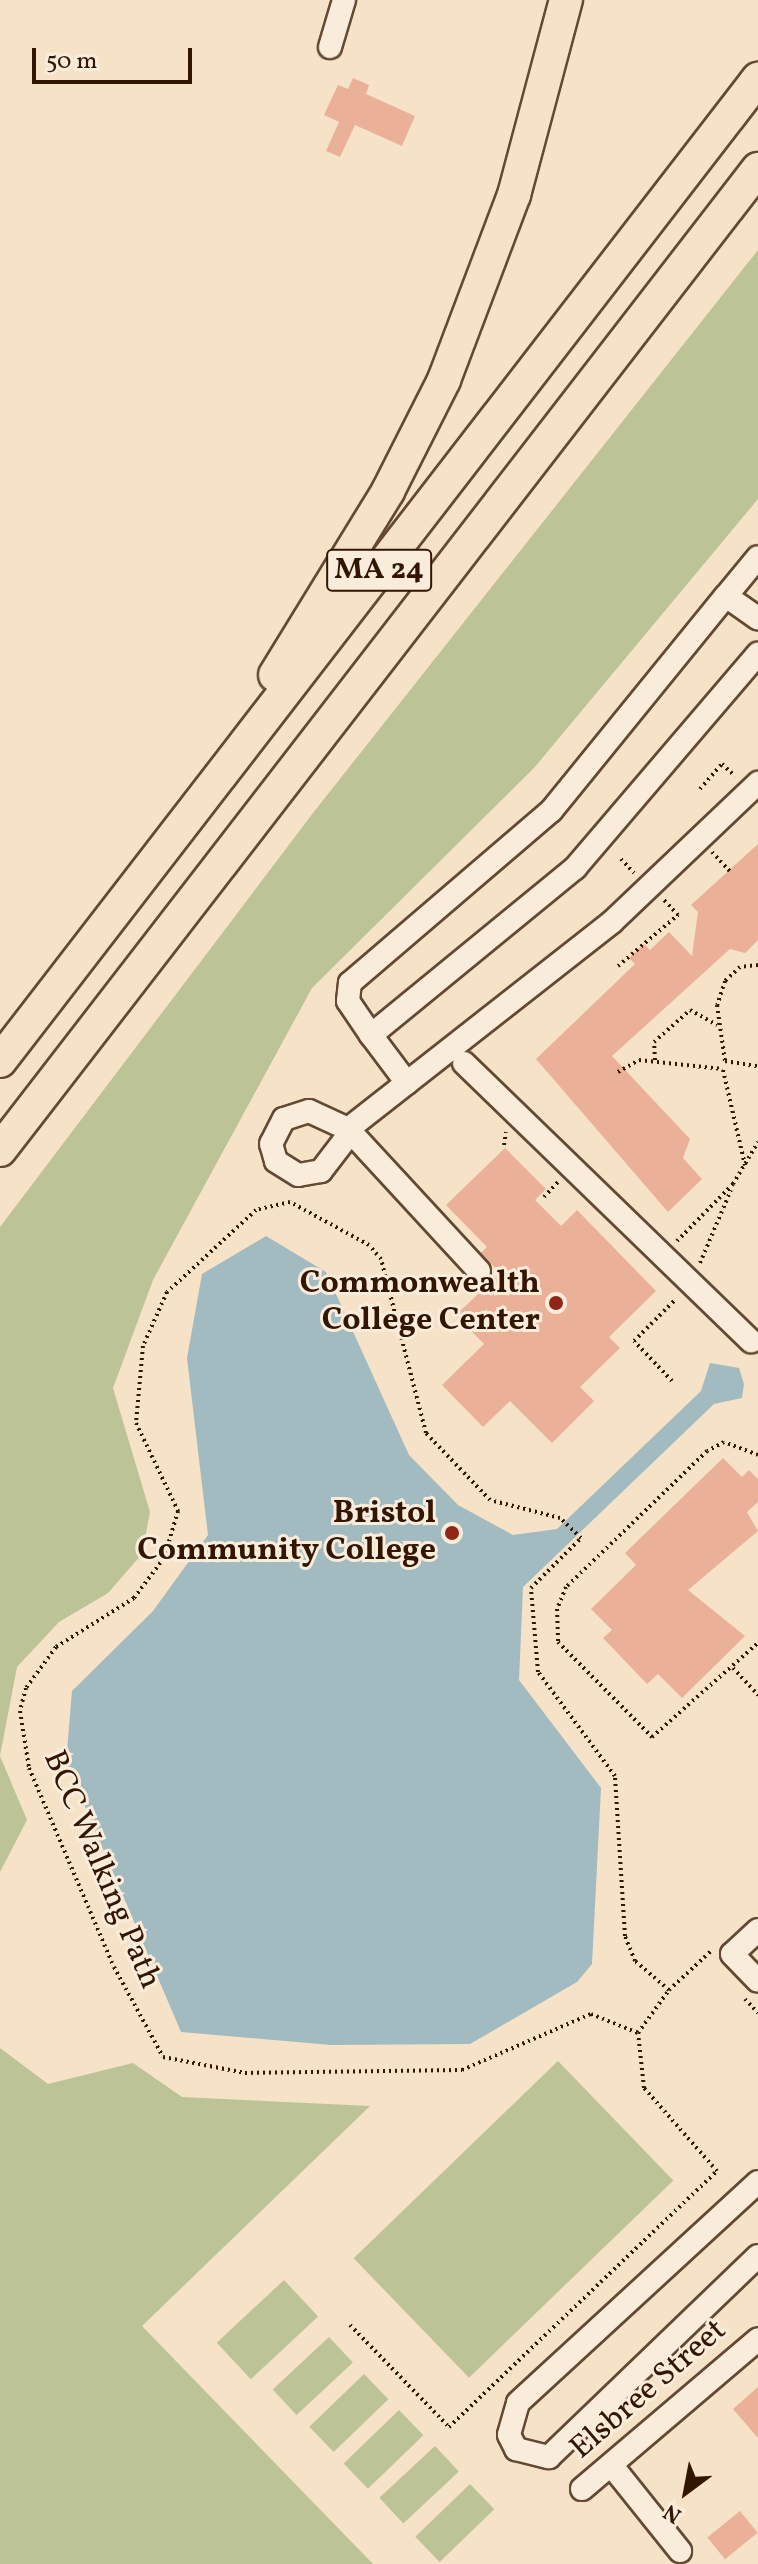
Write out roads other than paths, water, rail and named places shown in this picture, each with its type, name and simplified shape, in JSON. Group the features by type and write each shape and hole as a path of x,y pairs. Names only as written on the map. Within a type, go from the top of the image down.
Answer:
{"highway":[{"path":"146,871 321,602 426,420 514,195 566,0"},
{"name":"MA 24","path":"0,1061 758,79"},
{"name":"MA 24","path":"0,1150 758,169"}],"street":[{"path":"330,47 344,0"},
{"path":"407,1083 374,1033 348,1001 350,983 551,811 758,557"},
{"path":"726,596 758,618"},
{"path":"374,1033 527,915 575,868 758,654"},
{"path":"479,1271 348,1129 612,922 749,782"},
{"path":"464,1063 665,1252 751,1341"},
{"path":"758,1930 732,1954 758,1981"},
{"path":"758,2182 518,2403 509,2435 516,2449 549,2457 758,2256"},
{"name":"Elsbree Street","path":"582,2489 758,2339"},
{"path":"612,2466 680,2551"}],"water":[{"path":"266,1236 326,1272 409,1455 458,1505 513,1535 557,1529 701,1391 710,1363 739,1368 744,1384 742,1398 714,1404 523,1587 519,1680 601,1788 592,1964 577,1982 470,2044 331,2045 181,2032 66,1762 72,1691 153,1611 208,1535 187,1358 202,1274"}],"place":[{"name":"Commonwealth College Center","path":"556,1303"},
{"name":"Bristol Community College","path":"452,1533"}]}
